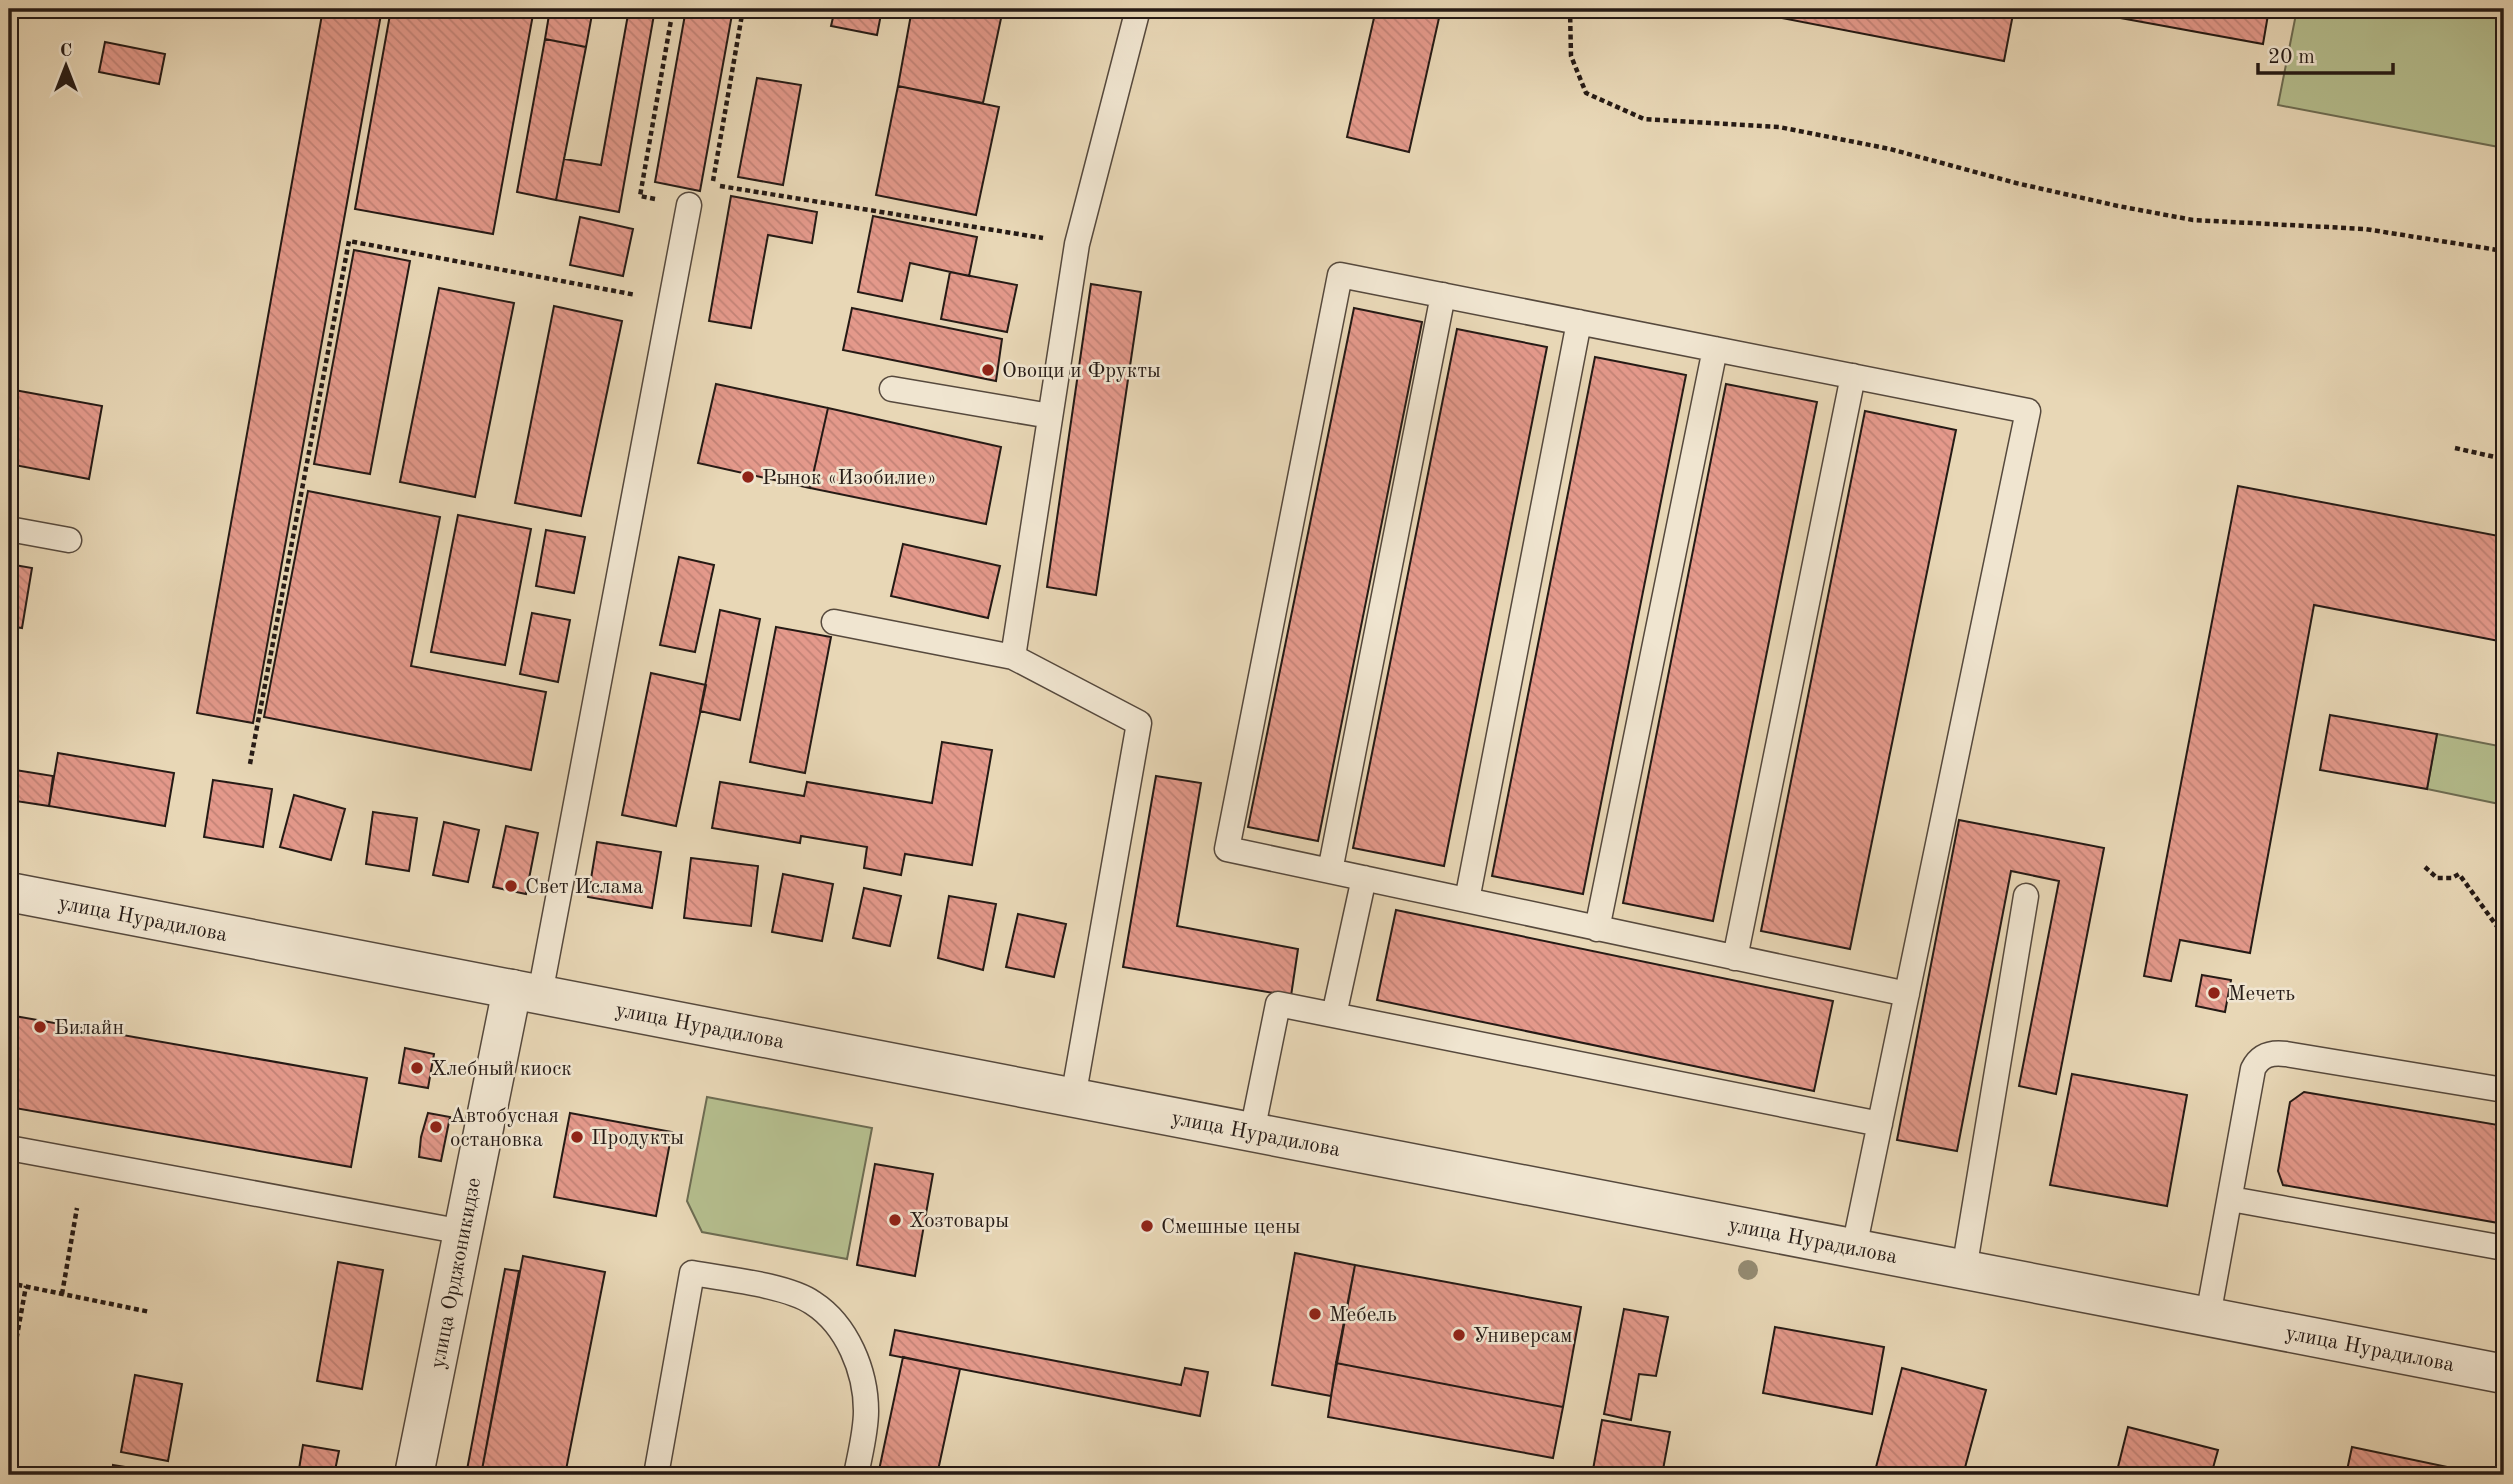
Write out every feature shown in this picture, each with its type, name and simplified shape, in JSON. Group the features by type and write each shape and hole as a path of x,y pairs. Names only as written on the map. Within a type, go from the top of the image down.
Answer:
{"street":[{"name":"улица Нурадилова","path":"9,892 2504,1374"},
{"name":"улица Орджоникидзе","path":"414,1475 463,1232 526,992"}],"lane":[{"path":"1013,657 1076,244 1138,9"},
{"path":"526,992 689,205"},
{"path":"1854,1248 1880,1124 1907,994 2028,411 1340,275 1227,849 1907,994"},
{"path":"1330,871 1443,295"},
{"path":"1466,900 1579,322"},
{"path":"1597,929 1716,349"},
{"path":"1735,958 1853,376"},
{"path":"892,389 1050,416"},
{"path":"9,529 69,540"},
{"path":"834,622 1013,657 1139,723 1073,1098"},
{"path":"1334,1015 1364,878"},
{"path":"1964,1270 2026,896"},
{"path":"1252,1132 1278,1004 1880,1124"},
{"path":"2208,1316 2253,1069 2258,1060 2268,1054 2286,1054 2504,1090"},
{"path":"9,1148 463,1232"},
{"path":"2231,1199 2504,1248"},
{"path":"656,1475 692,1273 787,1292 812,1302 832,1320 851,1347 862,1381 866,1410 856,1475"}],"path":[{"path":"673,9 640,196 689,205"},
{"path":"743,9 713,185 1076,244"},
{"path":"1570,9 1571,56 1586,93 1644,120 1779,127 1890,149 2016,183 2193,220 2365,229 2504,251"},
{"path":"250,764 349,242 671,301"},
{"path":"2455,448 2504,459"},
{"path":"2425,867 2437,878 2452,878 2459,874 2504,936"},
{"path":"62,1294 78,1208"},
{"path":"9,1283 150,1312"},
{"path":"9,1380 11,1355 26,1286"}],"green space":[{"path":"2297,9 2504,9 2504,148 2278,105"},
{"path":"2437,734 2504,747 2504,805 2427,789"},
{"path":"707,1097 872,1128 847,1259 702,1232 687,1201"}],"building":[{"path":"323,9 382,9 253,723 197,713"},
{"path":"391,9 534,9 493,234 355,209"},
{"path":"550,9 593,9 586,47 545,39"},
{"path":"629,9 655,9 619,212 556,200 564,159 601,165"},
{"path":"686,9 733,9 700,191 655,182"},
{"path":"835,9 882,9 877,35 831,26"},
{"path":"912,9 1003,9 983,103 898,86"},
{"path":"1376,9 1398,9 1439,18 1409,152 1347,137"},
{"path":"1735,9 2014,9 2004,61"},
{"path":"2071,9 2269,9 2263,44"},
{"path":"545,39 586,47 556,200 517,192"},
{"path":"105,42 165,54 159,84 99,72"},
{"path":"757,78 801,85 783,185 738,177"},
{"path":"898,86 999,107 976,215 876,195"},
{"path":"731,196 817,212 812,243 768,235 751,328 709,321"},
{"path":"873,216 977,237 969,276 910,263 902,301 858,292"},
{"path":"580,217 633,229 623,276 570,265"},
{"path":"354,250 410,261 370,474 314,464"},
{"path":"950,272 1017,285 1007,332 941,319"},
{"path":"1091,284 1141,292 1096,595 1047,587"},
{"path":"439,288 514,303 475,497 400,482"},
{"path":"554,306 622,321 581,516 515,503"},
{"path":"852,308 1002,339 996,381 843,350"},
{"path":"1354,308 1422,322 1318,841 1248,827"},
{"path":"1457,329 1547,347 1444,866 1353,848"},
{"path":"1595,357 1686,375 1583,894 1492,876"},
{"path":"716,384 828,408 810,488 698,463"},
{"path":"1726,384 1817,402 1713,921 1623,903"},
{"path":"9,389 102,406 89,479 9,464"},
{"path":"828,408 1001,447 986,524 810,488"},
{"path":"1865,411 1956,430 1850,949 1761,931"},
{"path":"2238,486 2504,537 2504,642 2314,605 2250,953 2180,940 2171,981 2144,976"},
{"path":"308,491 440,517 411,666 546,692 531,770 264,717"},
{"path":"458,515 531,529 505,665 431,652"},
{"path":"546,530 585,537 574,593 536,586"},
{"path":"903,544 1000,566 988,618 891,596"},
{"path":"679,557 714,565 695,652 660,645"},
{"path":"9,564 32,568 22,628 9,626"},
{"path":"720,610 760,619 740,720 700,711"},
{"path":"532,613 570,620 558,682 520,674"},
{"path":"776,627 831,637 805,773 750,762"},
{"path":"651,673 706,685 676,826 622,815"},
{"path":"2330,715 2437,734 2427,789 2320,770"},
{"path":"942,742 992,750 972,865 905,854 901,875 864,868 867,847 801,836 800,843 712,828 720,782 804,796 807,782 932,803"},
{"path":"58,753 174,773 165,826 49,806"},
{"path":"9,769 53,776 49,806 9,800"},
{"path":"1156,776 1201,783 1177,926 1298,949 1291,996 1123,967"},
{"path":"213,780 272,789 263,847 204,837"},
{"path":"294,795 345,809 331,860 280,847"},
{"path":"373,812 417,818 409,871 366,864"},
{"path":"1959,820 2104,848 2056,1094 2019,1086 2059,881 2011,871 1957,1151 1897,1140"},
{"path":"444,822 479,830 468,882 433,875"},
{"path":"506,826 538,833 526,894 493,887"},
{"path":"597,842 661,852 652,908 588,897"},
{"path":"691,858 758,866 751,926 684,918"},
{"path":"783,874 833,884 822,941 772,932"},
{"path":"864,888 901,896 890,946 853,938"},
{"path":"949,896 996,904 983,970 938,958"},
{"path":"1396,910 1833,1001 1814,1091 1377,1000"},
{"path":"1018,914 1066,924 1054,977 1006,967"},
{"name":"Мечеть","path":"2202,975 2231,980 2225,1012 2196,1006"},
{"path":"9,1015 367,1078 351,1167 9,1107"},
{"name":"Хлебный киоск","path":"405,1048 434,1054 428,1088 399,1083"},
{"path":"2072,1074 2187,1095 2167,1206 2050,1185"},
{"path":"2304,1092 2504,1126 2504,1224 2283,1185 2278,1171 2290,1102"},
{"name":"Автобусная остановка","path":"428,1113 450,1117 441,1161 419,1157"},
{"path":"570,1113 672,1132 656,1216 554,1197"},
{"name":"Хозтовары","path":"875,1164 933,1174 915,1276 857,1265"},
{"name":"Мебель","path":"1295,1253 1355,1265 1331,1396 1272,1385"},
{"path":"523,1256 605,1272 565,1475 481,1475"},
{"path":"338,1262 383,1270 362,1389 317,1381"},
{"name":"Универсам","path":"1355,1265 1581,1307 1563,1407 1336,1363"},
{"path":"505,1269 519,1271 481,1475 466,1475"},
{"path":"1624,1309 1668,1317 1656,1376 1639,1374 1631,1420 1604,1414"},
{"path":"1775,1327 1884,1347 1872,1414 1763,1393"},
{"path":"895,1330 1181,1385 1185,1368 1208,1372 1200,1416 890,1355"},
{"path":"903,1357 960,1369 937,1475 878,1475"},
{"path":"1336,1363 1563,1407 1553,1458 1328,1417"},
{"path":"1902,1368 1986,1390 1963,1475 1890,1475 1875,1471"},
{"path":"135,1375 182,1384 168,1461 121,1452"},
{"path":"1602,1420 1670,1432 1662,1475 1592,1475"},
{"path":"2128,1427 2218,1450 2211,1475 2116,1475"},
{"path":"303,1445 339,1451 334,1475 298,1475"},
{"path":"2352,1447 2457,1469 2456,1475 2346,1475"},
{"path":"113,1465 174,1475 112,1475"},
{"path":"1373,1468 1409,1475 1371,1475"}],"place":[{"name":"Овощи и Фрукты","path":"988,370"},
{"name":"Рынок «Изобилие»","path":"748,477"},
{"name":"Свет Ислама","path":"511,886"},
{"name":"Мечеть","path":"2214,993"},
{"name":"Билайн","path":"40,1027"},
{"name":"Хлебный киоск","path":"417,1068"},
{"name":"Автобусная остановка","path":"436,1127"},
{"name":"Продукты","path":"577,1137"},
{"name":"Хозтовары","path":"895,1220"},
{"name":"Смешные цены","path":"1147,1226"},
{"name":"Мебель","path":"1315,1314"},
{"name":"Универсам","path":"1459,1335"}]}
